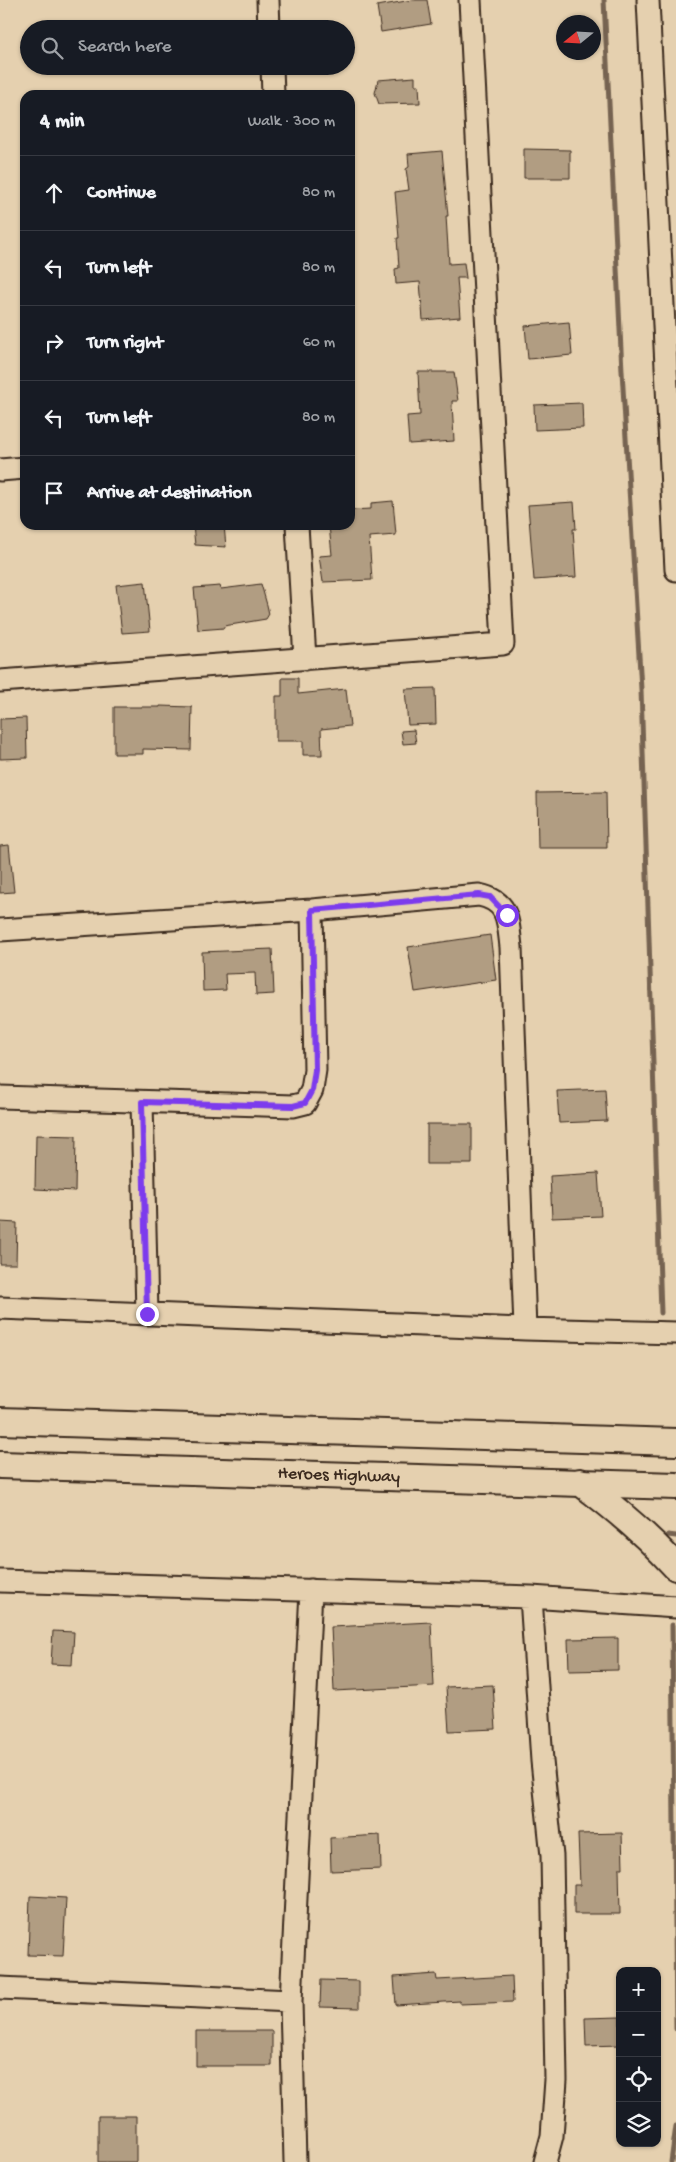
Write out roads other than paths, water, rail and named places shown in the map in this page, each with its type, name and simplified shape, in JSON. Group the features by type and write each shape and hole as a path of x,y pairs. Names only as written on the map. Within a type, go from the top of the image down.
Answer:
{"main road":[{"path":"0,1421 676,1442"},
{"name":"Heroes Highway","path":"0,1465 676,1486"},
{"path":"580,1482 624,1515 676,1567"}],"street":[{"path":"268,0 269,20"},
{"path":"0,681 503,644 470,0"},
{"path":"648,0 676,570"},
{"path":"272,75 273,90"},
{"path":"0,470 20,468"},
{"path":"298,530 305,659"},
{"path":"0,930 312,910 479,895 490,897 507,915 511,947 525,1329"},
{"path":"0,1097 293,1106 305,1103 312,1090 315,1070 312,910"},
{"path":"142,1102 147,1314"},
{"path":"0,1308 525,1329 676,1333"},
{"path":"0,1581 532,1597 676,1607"},
{"path":"295,2162 292,2001 311,1590"},
{"path":"532,1597 542,1761 552,1856 556,2080 552,2136 545,2162"},
{"path":"0,1988 292,2001"}],"waterway":[{"path":"604,0 622,371 641,689 661,1313"},
{"path":"668,1535 676,1536"},
{"path":"672,1625 676,2029"},
{"path":"671,2162 676,2126"}]}
